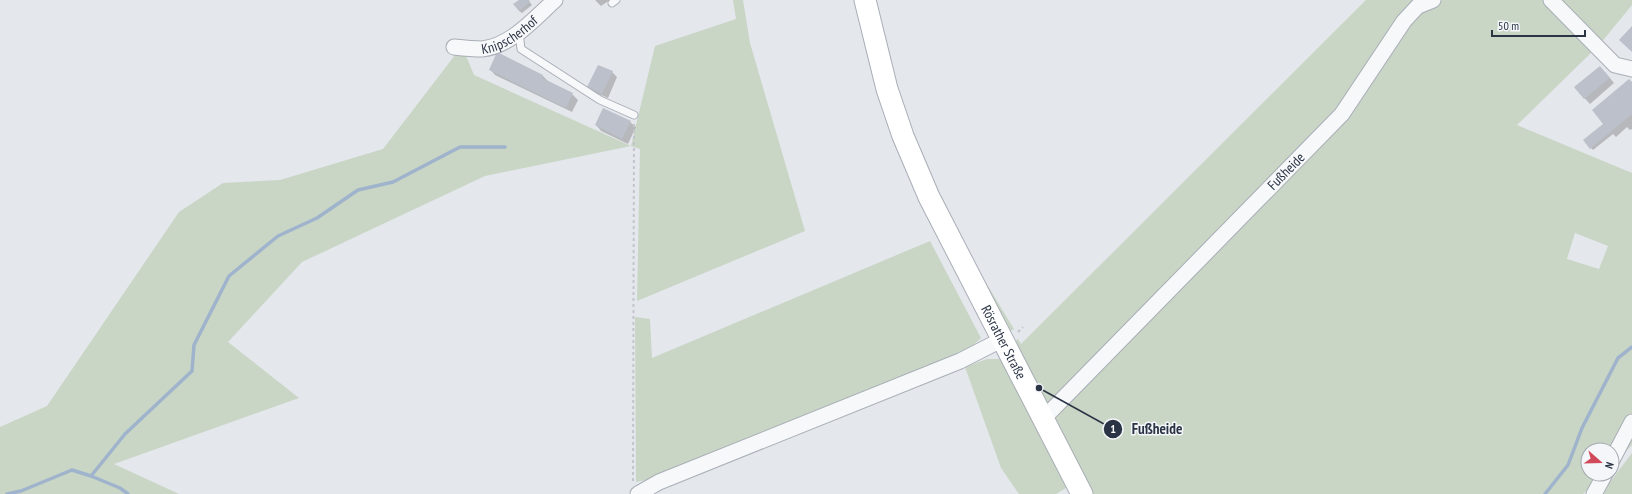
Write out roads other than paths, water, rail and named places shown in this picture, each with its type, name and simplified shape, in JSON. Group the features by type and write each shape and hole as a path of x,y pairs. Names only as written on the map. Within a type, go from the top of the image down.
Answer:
{"street":[{"name":"Knipscherhof","path":"454,48 482,49 502,42 519,32 555,0"},
{"name":"Rösrather Straße","path":"865,0 883,75 903,136 929,197 968,277 1082,494"},
{"name":"Fußheide","path":"1043,419 1342,114 1404,21 1418,6 1432,0"},
{"path":"1551,0 1615,65 1632,69"},
{"path":"635,488 659,482 960,361 1001,340"},
{"path":"1620,445 1632,422"},
{"path":"1594,494 1601,482"}],"lane":[{"path":"519,32 521,49 600,100 634,115"}],"waterway":[{"path":"7,494 21,491 72,470 91,476 125,434 192,371 194,345 229,276 278,236 317,218 358,190 393,182 460,147 505,147"},
{"path":"1545,494 1568,465 1582,428 1618,358 1632,347"},
{"path":"91,476 120,488 128,494"}],"place":[{"name":"Fußheide","path":"1039,388"}]}
